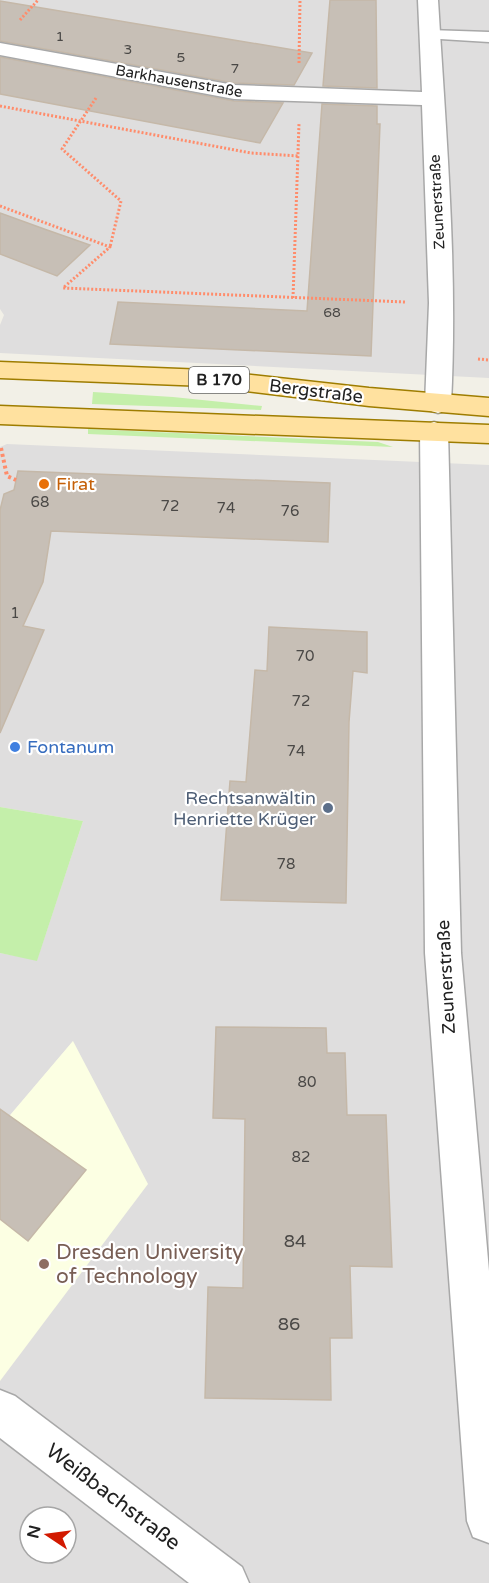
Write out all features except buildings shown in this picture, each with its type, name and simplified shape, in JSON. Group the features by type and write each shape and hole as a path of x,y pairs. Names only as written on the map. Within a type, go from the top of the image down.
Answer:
{"main road":[{"name":"Bergstraße","path":"0,370 206,378 436,417 489,407"},
{"name":"B 170","path":"0,415 436,417 489,434"}],"street":[{"name":"Zeunerstraße","path":"428,0 442,304 442,357 436,417 443,953 489,1521"},
{"name":"Barkhausenstraße","path":"0,49 234,92 432,99"},
{"name":"Weißbachstraße","path":"0,1411 226,1583"}],"lane":[{"path":"429,36 489,37"}],"path":[{"path":"293,298 299,156 300,0"},
{"path":"0,106 251,153 299,156"},
{"path":"81,121 62,149 120,201 110,247 63,288 442,304"},
{"path":"0,206 110,247"},
{"path":"477,359 489,360"},
{"path":"4,453 7,476 16,480"}],"shaded area":[{"path":"0,0 489,0 489,378 0,353 0,325 4,315 0,309"},
{"path":"7,444 489,465 489,1583 0,1583 0,1380 73,1041 0,1127 0,953 37,960 83,821 0,807 0,447"},
{"name":"Dresden University of Technology","path":"73,1041 148,1184 0,1381 0,1127"}],"green space":[{"path":"93,392 262,406 261,410 92,404"},
{"path":"88,429 378,442 393,447 88,434"},
{"path":"0,807 83,821 37,961 0,953"}],"place":[{"name":"Firat","path":"44,484"},
{"name":"Fontanum","path":"15,747"},
{"name":"Rechtsanwältin Henriette Krüger","path":"328,808"},
{"name":"Dresden University of Technology","path":"44,1264"}]}
